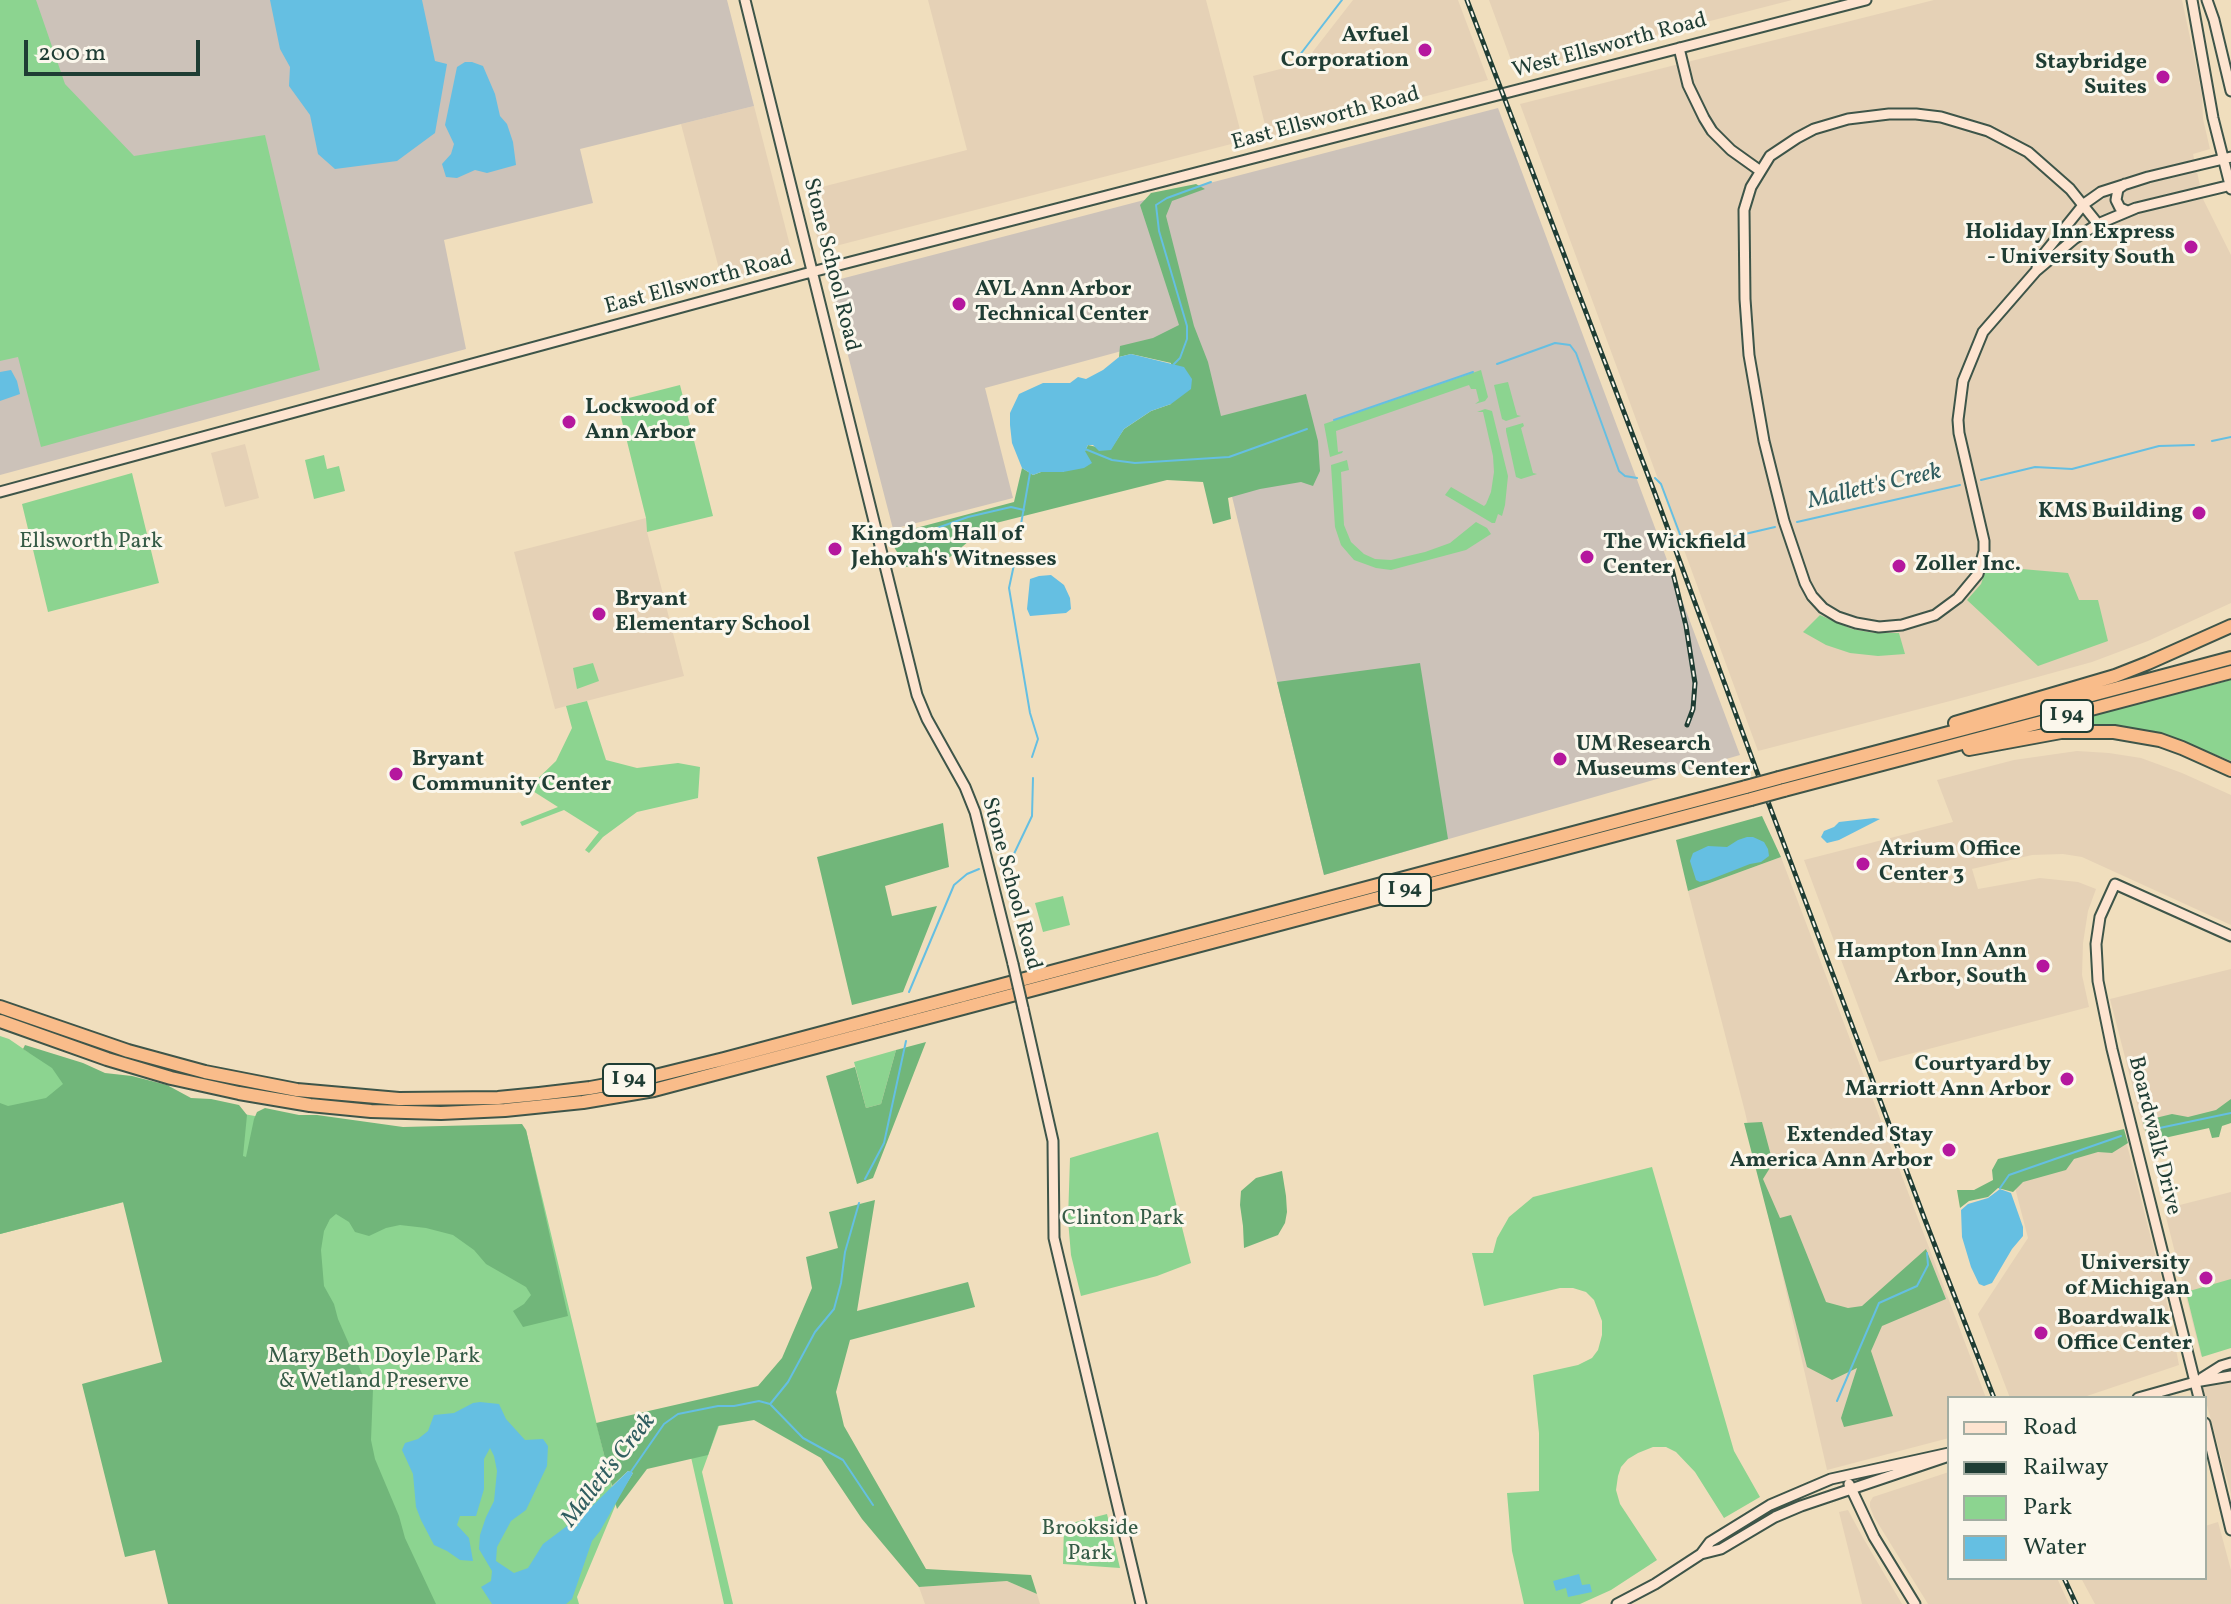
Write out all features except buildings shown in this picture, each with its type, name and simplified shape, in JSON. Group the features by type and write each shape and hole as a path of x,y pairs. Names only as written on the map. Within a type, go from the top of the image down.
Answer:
{"highway":[{"path":"1845,761 1877,746 2115,676 2231,626"},
{"name":"I 94","path":"1782,784 1845,761 2231,658"},
{"name":"I 94","path":"0,1007 128,1051 205,1072 297,1090 399,1099 498,1098 548,1093 655,1076 724,1059 1782,784 1903,759 2231,672"},
{"path":"1903,759 2037,736 2086,731 2134,734 2160,740 2231,770"},
{"name":"I 94","path":"0,1021 171,1078 310,1105 441,1113 583,1102 654,1090 1748,793"}],"main road":[{"name":"Stone School Road","path":"745,0 917,695 975,812 1013,964 1053,1141 1054,1238 1141,1604"},
{"name":"West Ellsworth Road","path":"1503,94 1866,0"},
{"path":"2193,0 2199,8 2204,32 2217,34"},
{"path":"2098,224 2084,204 2041,162 2008,141 1965,123 1916,114 1848,119 1814,129 1784,145 1759,170 1747,198 1744,228 1747,327 1756,400 1776,493 1799,568 1812,596 1823,608 1838,617 1879,627 1902,625 1935,615 1958,598 1978,574 1984,551 1959,433 1959,401 1970,362 1983,332 2036,271 2074,239 2098,224 2127,211 2231,187 2227,158 2214,126 2193,0"},
{"path":"2207,2 2231,91"},
{"path":"1679,48 1688,85 1712,131 1731,150 1759,170"},
{"path":"2205,69 2208,62 2215,59 2223,63 2226,70"},
{"name":"East Ellsworth Road","path":"0,492 814,271 1503,94"},
{"path":"2036,271 2043,255 2084,204 2101,192 2125,183 2227,158"},
{"path":"2125,183 2118,189 2116,200 2120,208 2127,211"},
{"name":"Boardwalk Drive","path":"2198,1396 2112,1049 2098,981 2096,944 2100,917 2115,884 2231,936"},
{"path":"2195,1382 2231,1363"},
{"path":"2145,1396 2231,1376"},
{"path":"2207,1431 2231,1530"},
{"path":"1701,1554 1710,1542 1770,1505 1831,1479 1947,1454"},
{"path":"1617,1604 1701,1554 1721,1549 1775,1517 1947,1455"},
{"path":"1846,1476 1874,1537 1915,1604"}],"shaded area":[{"path":"0,0 727,0 754,106 580,149 593,203 444,240 466,349 0,475"},
{"path":"928,0 1206,0 1243,141 820,250 806,191 967,150"},
{"path":"1353,0 1458,0 1488,80 1268,137 1253,76 1304,63"},
{"path":"1489,0 1792,0 1515,71"},
{"path":"1934,0 2182,0 2210,149 2193,154 2203,199 2231,255 2231,603 2148,641 2092,662 1758,751 1520,104"},
{"path":"754,106 795,265 723,284 681,124"},
{"path":"1498,108 1740,755 1324,875 1192,332 985,388 1013,498 893,529 829,282"},
{"path":"245,444 259,498 225,507 211,453"},
{"name":"Bryant Elementary School","path":"646,518 684,676 555,709 514,552"},
{"path":"2077,751 2141,758 2231,795 2231,925 2082,857 2032,855 1972,869 1978,889 2040,878 2078,882 2096,889 2088,911 2083,943 2082,975 2089,1007 1879,1062 1804,860 1953,822 1937,780 2014,760"},
{"path":"1781,857 1985,1396 1947,1396 1947,1439 1827,1470 1745,1112 1688,891"},
{"path":"2231,969 2231,1109 2144,1131 2110,999"},
{"path":"2125,1137 2165,1293 2179,1365 2087,1396 2009,1396 1978,1314 2028,1238 2012,1176"},
{"name":"University of Michigan","path":"2231,1192 2231,1346 2201,1356 2164,1209"},
{"path":"2231,1377 2231,1494 2207,1396 2201,1383"},
{"path":"1947,1473 1947,1580 2058,1580 2069,1604 1928,1604 1874,1517 1870,1507 1873,1497"},
{"path":"1848,1510 1902,1604 1862,1604 1839,1512"},
{"path":"2218,1522 2231,1570 2231,1604 2095,1604 2082,1580 2207,1580 2207,1525"},
{"path":"1007,1581 1037,1594 1040,1604 925,1604 919,1587"}],"green space":[{"path":"0,0 36,0 65,84 134,156 265,135 320,370 41,447 18,357 0,361"},
{"path":"1196,184 1205,189 1172,201 1166,216 1221,416 1306,394 1318,441 1320,471 1313,486 1301,482 1228,498 1231,519 1213,524 1203,482 1167,480 988,525 950,557 906,567 894,547 916,528 1014,502 1022,468 1033,475 1063,472 1088,445 1110,450 1124,429 1151,411 1171,404 1171,363 1131,354 1119,357 1120,346 1153,338 1179,325 1140,205 1151,193"},
{"path":"1481,370 1488,397 1485,401 1475,404 1479,401 1476,389 1471,389 1469,385 1336,431 1338,452 1343,451 1330,457 1324,424"},
{"path":"1508,382 1517,415 1521,416 1506,421 1502,419 1494,385"},
{"path":"680,385 713,516 647,532 617,401"},
{"path":"1485,409 1492,411 1508,476 1502,516 1498,514 1495,523 1445,495 1451,487 1484,506 1486,504 1494,472 1483,412 1477,412"},
{"path":"1523,423 1521,428 1533,473 1537,474 1521,479 1516,477 1506,428"},
{"path":"324,455 327,469 339,466 345,491 314,499 305,460"},
{"path":"1347,460 1349,470 1341,472 1344,525 1351,542 1364,554 1375,559 1391,560 1425,552 1450,543 1476,522 1491,534 1466,550 1391,570 1354,560 1341,545 1335,527 1331,465"},
{"name":"Ellsworth Park","path":"132,473 159,583 48,612 22,504"},
{"path":"1987,566 2068,573 2079,600 2098,600 2108,641 2038,666 1967,600 1981,584"},
{"path":"1820,615 1852,629 1899,633 1905,654 1878,656 1850,653 1826,645 1803,632"},
{"path":"593,663 599,681 577,689 573,668"},
{"path":"1420,663 1448,839 1324,875 1277,682"},
{"path":"2231,680 2231,761 2182,741 2135,729 2112,727 2010,737"},
{"path":"587,701 606,760 637,768 678,763 700,767 698,798 637,812 603,837 589,853 585,850 599,832 564,810 522,826 520,822 558,807 528,788 556,761 572,728 566,706"},
{"path":"1762,816 1781,857 1688,891 1676,840"},
{"path":"943,823 949,867 885,886 892,916 937,906 903,992 852,1005 817,857"},
{"path":"1063,896 1070,925 1043,932 1035,903"},
{"name":"Mary Beth Doyle Park & Wetland Preserve","path":"0,1036 28,1052 232,1112 295,1123 462,1133 526,1130 616,1504 577,1597 579,1604 223,1604 124,1202 0,1234"},
{"path":"926,1042 873,1178 857,1184 826,1076 855,1067 866,1108 881,1104 896,1050"},
{"name":"Mary Beth Doyle Park & Wetland Preserve","path":"25,1045 105,1073 167,1085 191,1098 239,1105 247,1115 243,1156 246,1157 254,1119 257,1112 265,1108 403,1127 522,1124 526,1130 568,1316 523,1327 513,1311 531,1295 526,1287 486,1264 474,1250 453,1235 400,1225 369,1236 355,1232 349,1222 336,1214 324,1231 321,1250 324,1286 367,1385 373,1389 371,1440 375,1459 405,1538 436,1604 168,1604 155,1550 125,1557 82,1384 162,1362 123,1202 0,1234 0,1103 8,1106 46,1098 63,1084 52,1068 23,1049"},
{"path":"896,1050 881,1104 866,1108 854,1062"},
{"path":"2231,1099 2231,1123 2222,1126 2219,1137 2212,1138 2209,1128 2160,1139 2157,1146 2150,1147 2143,1121 2172,1114 2188,1117 2216,1110"},
{"path":"1762,1122 1773,1163 1763,1179 1780,1218 1791,1215 1826,1302 1848,1308 1862,1306 1926,1249 1946,1299 1882,1326 1871,1351 1893,1416 1844,1427 1841,1418 1857,1368 1832,1380 1807,1367 1744,1123"},
{"path":"2124,1129 2128,1143 2112,1153 2098,1152 2074,1159 2066,1170 2023,1182 2013,1192 1998,1188 1988,1197 1969,1201 1960,1208 1957,1190 1974,1190 1993,1180 1992,1170 1998,1159"},
{"name":"Clinton Park","path":"1158,1132 1191,1263 1157,1276 1081,1296 1071,1255 1068,1220 1070,1158"},
{"path":"1652,1167 1734,1451 1760,1497 1724,1518 1695,1472 1676,1452 1666,1447 1653,1447 1638,1453 1621,1467 1616,1490 1620,1504 1657,1560 1611,1590 1580,1604 1524,1604 1512,1551 1507,1493 1539,1491 1539,1433 1533,1375 1578,1365 1592,1358 1598,1350 1602,1321 1594,1300 1586,1292 1573,1288 1560,1288 1484,1306 1472,1253 1493,1253 1497,1238 1509,1217 1533,1197"},
{"path":"1282,1171 1287,1212 1285,1223 1278,1235 1244,1248 1241,1191 1256,1178"},
{"path":"875,1200 857,1311 968,1282 975,1307 850,1340 836,1392 844,1426 926,1569 1031,1575 1037,1594 1007,1581 919,1587 862,1519 821,1458 754,1420 718,1426 708,1455 647,1469 617,1509 615,1502 633,1473 628,1471 612,1486 596,1423 758,1386 782,1358 812,1288 806,1257 838,1248 829,1212"},
{"path":"2231,1279 2231,1348 2202,1357 2186,1292"},
{"path":"725,1409 702,1472 733,1604 724,1604 682,1417"},
{"name":"Brookside Park","path":"1107,1514 1120,1568 1063,1564 1064,1525"}],"water":[{"path":"270,0 422,0 435,61 447,64 435,133 397,161 335,169 318,154 310,115 289,86 290,67 280,49"},
{"path":"465,62 483,66 500,116 507,124 513,142 516,165 487,173 475,170 457,178 446,177 442,164 451,154 454,144 445,125 457,67"},
{"path":"1131,354 1184,367 1192,379 1191,389 1171,404 1151,411 1124,429 1111,450 1099,451 1088,445 1085,451 1092,463 1084,468 1033,475 1022,468 1012,443 1010,425 1010,413 1019,394 1043,383 1070,383 1078,377 1086,379 1119,357"},
{"path":"11,370 20,394 0,401 0,372"},
{"path":"1051,575 1064,585 1071,609 1066,613 1030,616 1027,609 1030,579"},
{"path":"1880,819 1839,840 1827,843 1821,837 1824,831 1839,822"},
{"path":"1747,837 1764,842 1769,856 1761,862 1709,880 1696,880 1690,861 1693,853 1708,846 1727,847"},
{"path":"2000,1189 2011,1193 2023,1227 2023,1236 1992,1283 1984,1286 1979,1284 1971,1267 1962,1237 1961,1210"},
{"path":"480,1402 499,1404 506,1419 525,1440 543,1439 548,1446 547,1466 526,1510 511,1521 497,1547 496,1561 514,1573 528,1568 543,1544 567,1526 578,1526 575,1519 581,1517 628,1471 633,1473 592,1541 572,1599 566,1604 492,1604 481,1587 491,1581 492,1571 479,1549 480,1535 494,1501 497,1471 490,1448 484,1459 484,1489 476,1516 460,1516 457,1525 469,1538 473,1561 460,1560 434,1545 421,1520 416,1507 413,1474 402,1450 405,1443 418,1439 428,1431 434,1415 454,1413"},
{"path":"1579,1574 1582,1585 1590,1584 1592,1592 1568,1597 1566,1588 1556,1591 1553,1581"}],"waterway":[{"path":"1299,56 1342,0"},
{"path":"1174,364 1180,358 1187,339 1187,326 1159,231 1156,205 1211,182"},
{"name":"Mallett's Creek","path":"1497,364 1555,343 1570,345 1576,353 1619,471 1625,476 1637,478"},
{"name":"Mallett's Creek","path":"1334,420 1473,372"},
{"name":"Mallett's Creek","path":"1085,449 1112,460 1135,463 1229,457 1307,429"},
{"name":"Mallett's Creek","path":"2212,441 2231,437"},
{"name":"Mallett's Creek","path":"1981,480 2035,467 2072,469 2159,446 2194,445"},
{"name":"Mallett's Creek","path":"1020,530 1030,473"},
{"name":"Mallett's Creek","path":"1655,478 1661,484 1684,545 1689,547 1775,527"},
{"name":"Mallett's Creek","path":"1797,522 1960,485"},
{"path":"892,540 1011,507 1024,510"},
{"name":"Mallett's Creek","path":"1015,560 1009,588 1030,713 1038,739 1032,757"},
{"name":"Mallett's Creek","path":"999,865 1012,858 1032,816 1033,778"},
{"name":"Mallett's Creek","path":"909,992 954,885 979,869"},
{"name":"Mallett's Creek","path":"865,1179 884,1143 906,1041"},
{"path":"2150,1130 2231,1113"},
{"path":"2000,1188 2009,1175 2121,1136"},
{"name":"Mallett's Creek","path":"771,1403 788,1382 815,1332 834,1309 859,1203"},
{"path":"1837,1401 1879,1303 1917,1286 1928,1265 1927,1253"},
{"name":"Mallett's Creek","path":"630,1473 664,1424 678,1414 759,1401 770,1404"},
{"path":"771,1405 803,1438 843,1460 873,1505"}],"railway":[{"path":"1467,0 1993,1396"},
{"path":"1671,565 1686,626 1695,683 1693,709 1687,725"},
{"path":"2065,1580 2076,1604"}],"place":[{"name":"Avfuel Corporation","path":"1425,50"},
{"name":"Staybridge Suites","path":"2163,77"},
{"name":"Holiday Inn Express - University South","path":"2191,247"},
{"name":"AVL Ann Arbor Technical Center","path":"959,304"},
{"name":"Lockwood of Ann Arbor","path":"569,422"},
{"name":"KMS Building","path":"2199,513"},
{"name":"Kingdom Hall of Jehovah's Witnesses","path":"835,549"},
{"name":"The Wickfield Center","path":"1587,557"},
{"name":"Zoller Inc.","path":"1899,566"},
{"name":"Bryant Elementary School","path":"599,614"},
{"name":"UM Research Museums Center","path":"1560,759"},
{"name":"Bryant Community Center","path":"396,774"},
{"name":"Atrium Office Center 3","path":"1863,864"},
{"name":"Hampton Inn Ann Arbor, South","path":"2043,966"},
{"name":"Courtyard by Marriott Ann Arbor","path":"2067,1079"},
{"name":"Extended Stay America Ann Arbor","path":"1949,1150"},
{"name":"University of Michigan","path":"2206,1278"},
{"name":"Boardwalk Office Center","path":"2041,1333"}]}
